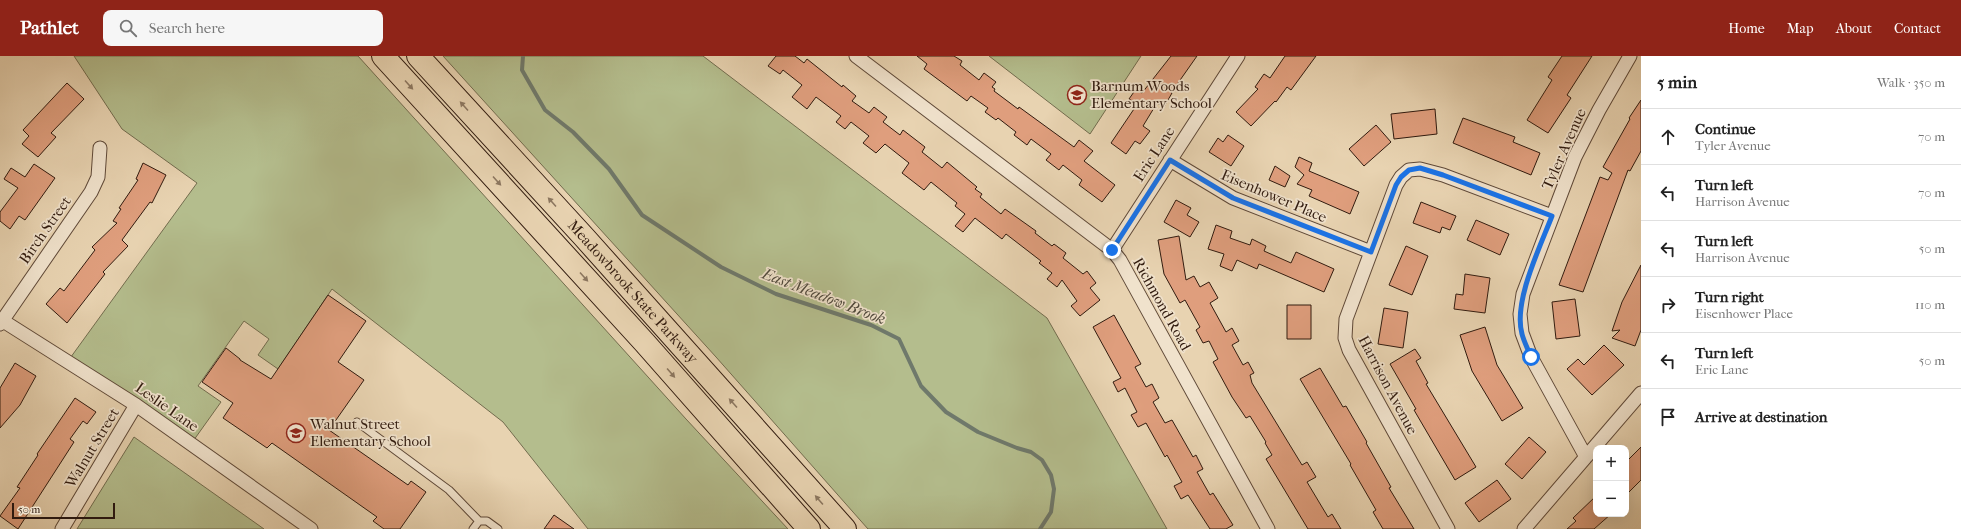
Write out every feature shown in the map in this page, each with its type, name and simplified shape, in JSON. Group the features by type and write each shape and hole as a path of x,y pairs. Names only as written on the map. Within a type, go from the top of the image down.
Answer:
{"highway":[{"name":"Meadowbrook State Parkway","path":"383,56 644,342 809,529"},
{"name":"Meadowbrook State Parkway","path":"418,56 589,242 845,529"}],"street":[{"name":"Richmond Road","path":"856,56 1112,250 1126,270 1268,529"},
{"name":"Eric Lane","path":"1112,250 1238,56"},
{"name":"Tyler Avenue","path":"1586,458 1531,357 1522,333 1520,314 1523,294 1575,157 1599,110 1630,56"},
{"name":"Birch Street","path":"1,321 91,192 98,177 100,148"},
{"name":"Eisenhower Place","path":"1170,160 1233,198 1371,252"},
{"name":"Harrison Avenue","path":"1448,529 1349,350 1345,338 1346,319 1396,185 1405,172 1413,168 1443,175 1552,216"},
{"name":"Leslie Lane","path":"1,321 136,405 311,529"},
{"path":"1524,529 1641,394"},
{"name":"Walnut Street","path":"62,529 136,405"}],"lane":[{"path":"357,422 449,490 479,521 487,521 498,529"},
{"path":"474,529 479,521"}],"green space":[{"path":"74,56 358,56 686,419 788,529 588,529 503,422 332,289 278,369 258,355 269,339 244,321 198,386 221,402 191,444 68,361 197,183 122,129"},
{"path":"443,56 703,56 1047,318 1167,529 868,529 716,357"},
{"name":"Barnum Woods Elementary School","path":"989,56 1141,56 1090,134"},
{"path":"134,437 264,529 77,529"}],"building":[{"path":"776,56 795,56 804,63 807,59 842,87 843,85 856,96 852,101 869,113 874,107 887,117 883,122 900,135 903,130 925,147 922,152 942,168 947,162 977,187 975,189 982,194 980,197 1001,214 1005,209 1036,231 1035,233 1052,246 1054,244 1066,253 1063,258 1083,274 1087,271 1096,283 1090,288 1100,300 1080,316 1071,306 1077,301 1062,280 1057,287 1047,279 1052,273 1039,263 1041,261 1006,234 1002,239 975,218 963,232 955,226 965,214 955,206 957,203 931,182 924,190 902,173 909,163 885,144 876,153 863,143 869,136 851,122 845,129 836,122 841,116 816,97 807,109 792,97 802,85 783,70 780,74 768,66"},
{"path":"917,56 954,56 962,61 960,65 979,80 984,73 996,82 992,87 995,89 994,91 1018,109 1019,107 1074,147 1079,140 1093,151 1084,161 1115,185 1102,202 1079,185 1082,180 1063,165 1059,170 1046,160 1051,154 1031,139 1027,145 1014,135 1016,132 998,118 996,120 985,112 988,108 971,96 967,101 924,69 927,64"},
{"path":"1171,56 1197,56 1171,93 1164,107 1157,103 1143,126 1150,131 1140,144 1135,141 1126,154 1111,143 1136,106 1136,103 1129,99 1136,89 1142,93"},
{"path":"1285,56 1316,56 1291,90 1287,87 1276,102 1275,101 1251,126 1236,112 1258,89 1255,87 1264,74 1270,78"},
{"path":"1562,56 1592,56 1567,95 1571,98 1548,133 1527,120 1552,80 1548,77"},
{"path":"67,83 84,99 51,133 56,137 38,157 22,144 29,136 23,130"},
{"path":"1641,100 1641,151 1630,171 1628,170 1583,292 1559,285 1600,177 1608,180 1612,173 1603,167 1630,119 1629,118"},
{"path":"1435,109 1437,134 1394,139 1391,114"},
{"path":"1463,118 1515,137 1513,142 1540,153 1531,175 1453,143"},
{"path":"1376,125 1391,142 1364,166 1349,149"},
{"path":"1228,135 1244,146 1231,166 1209,152 1218,138 1223,142"},
{"path":"1299,157 1312,163 1309,171 1359,192 1350,214 1309,196 1312,190 1297,184 1304,175 1295,167"},
{"path":"143,163 166,175 152,203 150,202 122,240 128,246 103,272 105,274 67,323 46,304 60,288 64,291 95,250 92,247 117,223 113,221 121,209 119,208 138,180 136,179"},
{"path":"34,164 55,178 25,220 19,216 10,229 0,221 0,212 18,188 4,179 11,168 25,177"},
{"path":"1275,166 1290,176 1285,187 1269,180"},
{"path":"1176,200 1191,208 1187,215 1199,222 1190,237 1164,222"},
{"path":"1421,202 1456,216 1450,230 1442,227 1440,233 1413,223"},
{"path":"1476,220 1509,234 1500,255 1467,240"},
{"path":"1216,225 1232,231 1230,238 1250,245 1252,239 1266,246 1264,251 1291,263 1296,252 1334,269 1324,292 1259,264 1257,269 1237,260 1232,271 1220,266 1224,254 1208,249"},
{"path":"1179,236 1186,280 1194,276 1200,287 1209,282 1218,298 1210,303 1226,332 1232,328 1239,341 1232,345 1243,365 1248,362 1254,373 1250,375 1252,383 1302,465 1307,462 1316,477 1307,482 1328,517 1332,514 1341,529 1308,529 1266,459 1272,455 1265,443 1266,442 1250,416 1246,418 1232,397 1213,362 1218,359 1209,341 1203,343 1196,330 1200,327 1185,300 1180,303 1164,274 1158,240"},
{"path":"1406,246 1428,256 1412,295 1389,285"},
{"path":"1641,265 1641,330 1635,346 1612,338 1620,330 1612,331 1622,302"},
{"path":"1465,274 1490,278 1485,313 1454,309 1456,294 1463,295"},
{"path":"328,295 366,321 338,362 364,380 329,430 408,485 411,481 426,492 400,529 384,529 373,521 377,517 272,443 267,448 223,418 233,403 202,382 226,348 240,360 271,379"},
{"path":"1575,299 1580,336 1556,339 1552,302"},
{"path":"1287,305 1311,305 1311,339 1287,339"},
{"path":"1384,308 1408,312 1403,348 1378,344"},
{"path":"1114,315 1141,364 1135,367 1146,387 1152,384 1159,398 1153,402 1165,423 1172,420 1193,457 1196,455 1203,469 1197,472 1210,495 1213,493 1233,525 1226,529 1210,529 1188,495 1181,499 1174,486 1182,482 1167,455 1165,457 1146,423 1138,427 1131,415 1137,412 1125,388 1118,392 1113,382 1121,378 1093,327"},
{"path":"1485,327 1497,365 1523,408 1502,421 1472,371 1460,335"},
{"path":"1604,345 1624,365 1592,395 1567,369 1578,359 1584,365"},
{"path":"1415,349 1421,358 1416,361 1428,383 1426,384 1476,467 1455,480 1414,410 1416,409 1390,364"},
{"path":"15,363 36,376 20,405 0,428 0,388"},
{"path":"1320,368 1343,407 1346,406 1391,487 1389,488 1414,529 1383,529 1373,512 1376,510 1350,465 1351,464 1300,379"},
{"path":"75,398 96,412 87,424 83,421 70,439 74,442 18,529 0,516 20,488 17,487 38,455 37,454"},
{"path":"1529,437 1546,452 1522,479 1505,464"},
{"path":"1641,447 1641,480 1629,492 1629,481 1629,459"},
{"path":"1497,480 1511,499 1479,522 1465,503"},
{"path":"1593,499 1593,517 1608,517 1594,529 1567,529 1576,521 1573,518"},
{"path":"554,515 574,529 544,529"}],"waterway":[{"name":"East Meadow Brook","path":"523,56 522,70 545,110 573,132 609,169 642,215 721,267 776,294 871,325 899,339 921,386 946,412 978,432 1017,448 1031,452 1042,460 1051,475 1054,489 1051,512 1040,529"}],"place":[{"name":"Barnum Woods Elementary School","path":"1077,95"},
{"name":"Walnut Street Elementary School","path":"296,433"}],"route":[{"path":"1112,250 1170,160 1217,190 1233,198 1267,213 1371,252 1396,185 1405,172 1413,168 1420,168 1443,175 1552,216 1523,294 1520,314 1522,333 1531,357"}]}
